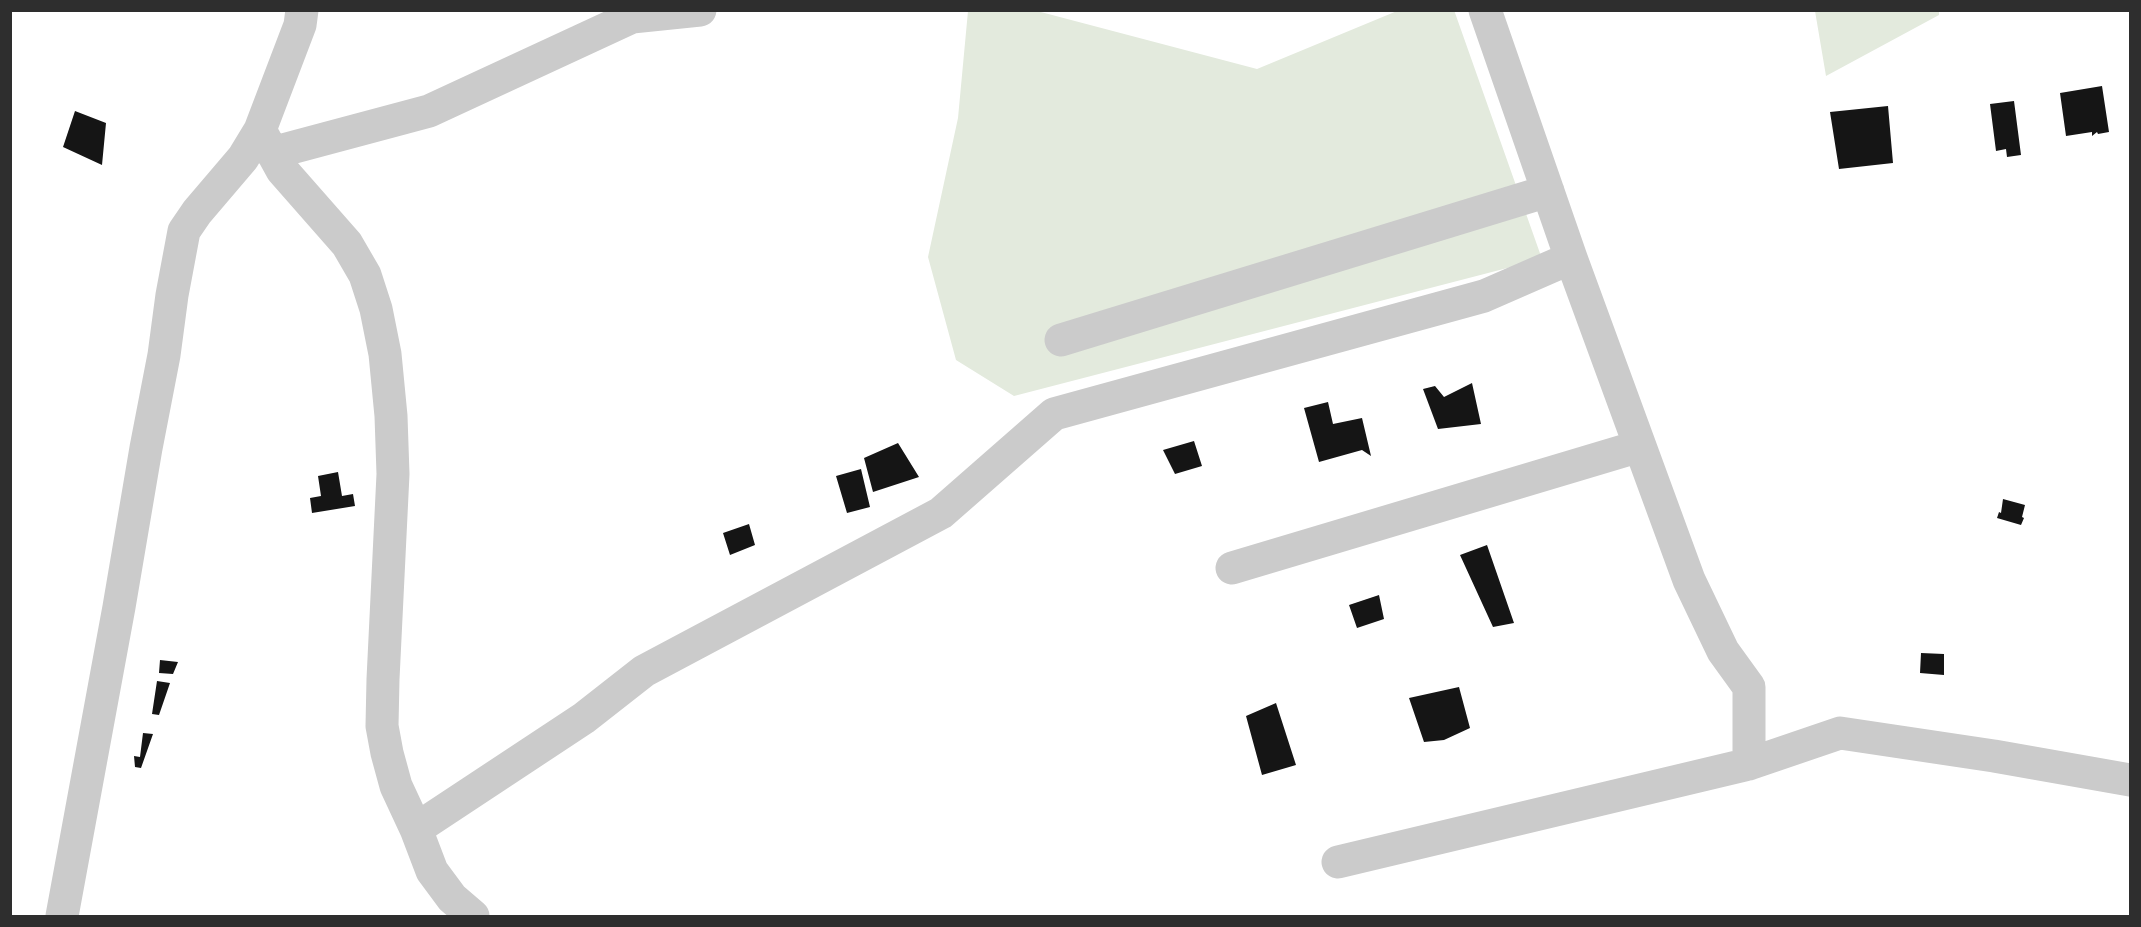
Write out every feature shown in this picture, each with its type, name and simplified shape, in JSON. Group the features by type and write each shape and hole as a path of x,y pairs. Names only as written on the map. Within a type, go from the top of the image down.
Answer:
{"street":[{"path":"302,10 300,25 266,141 282,170 347,244 365,275 375,309 385,354 391,416 393,474 382,726 396,786 432,871 452,898 473,916"},
{"path":"62,916 119,607 184,231 197,212 243,158 266,141 429,111 632,17 700,10"},
{"path":"1485,10 1571,258 1689,580 1723,651 1749,687 1749,764"},
{"path":"1061,340 1548,191"},
{"path":"416,829 584,718 644,671 941,513 1054,414 1484,296 1571,258"},
{"path":"1232,568 1640,446"},
{"path":"1338,862 1749,764 1840,733 1994,756 2130,780"}],"shaded area":[{"path":"1454,10 1542,259 1014,396 956,360 928,257 958,118 968,11 1037,11 1257,69 1397,11"},
{"path":"1815,10 1939,11 1939,15 1826,76"}],"building":[{"path":"2102,86 2109,132 2098,134 2097,132 2092,136 2092,132 2066,136 2060,93"},
{"path":"2014,101 2021,155 2007,157 2006,149 1996,151 1990,104"},
{"path":"1888,106 1893,163 1839,169 1830,112"},
{"path":"75,111 106,123 102,165 63,147"},
{"path":"1472,383 1481,424 1438,429 1423,389 1435,386 1444,397"},
{"path":"1328,402 1333,424 1362,418 1371,456 1362,450 1319,462 1304,408"},
{"path":"1194,441 1202,466 1175,474 1163,450"},
{"path":"898,443 919,477 873,492 864,458"},
{"path":"861,469 870,507 847,513 836,476"},
{"path":"338,472 342,496 353,494 355,506 312,513 310,498 321,496 318,476"},
{"path":"2003,499 2025,505 2021,525 1997,518 1999,512 2001,513"},
{"path":"749,524 755,545 730,555 723,533"},
{"path":"1487,545 1514,623 1493,627 1460,555"},
{"path":"1379,595 1384,619 1357,628 1349,605"},
{"path":"1921,653 1944,654 1944,675 1920,673"},
{"path":"160,660 178,662 173,674 159,673"},
{"path":"157,681 170,683 159,715 152,714"},
{"path":"1459,687 1470,728 1444,740 1424,742 1409,698"},
{"path":"1276,703 1296,765 1262,775 1246,716"},
{"path":"143,733 153,734 141,768 135,767 134,756 140,757"}]}
